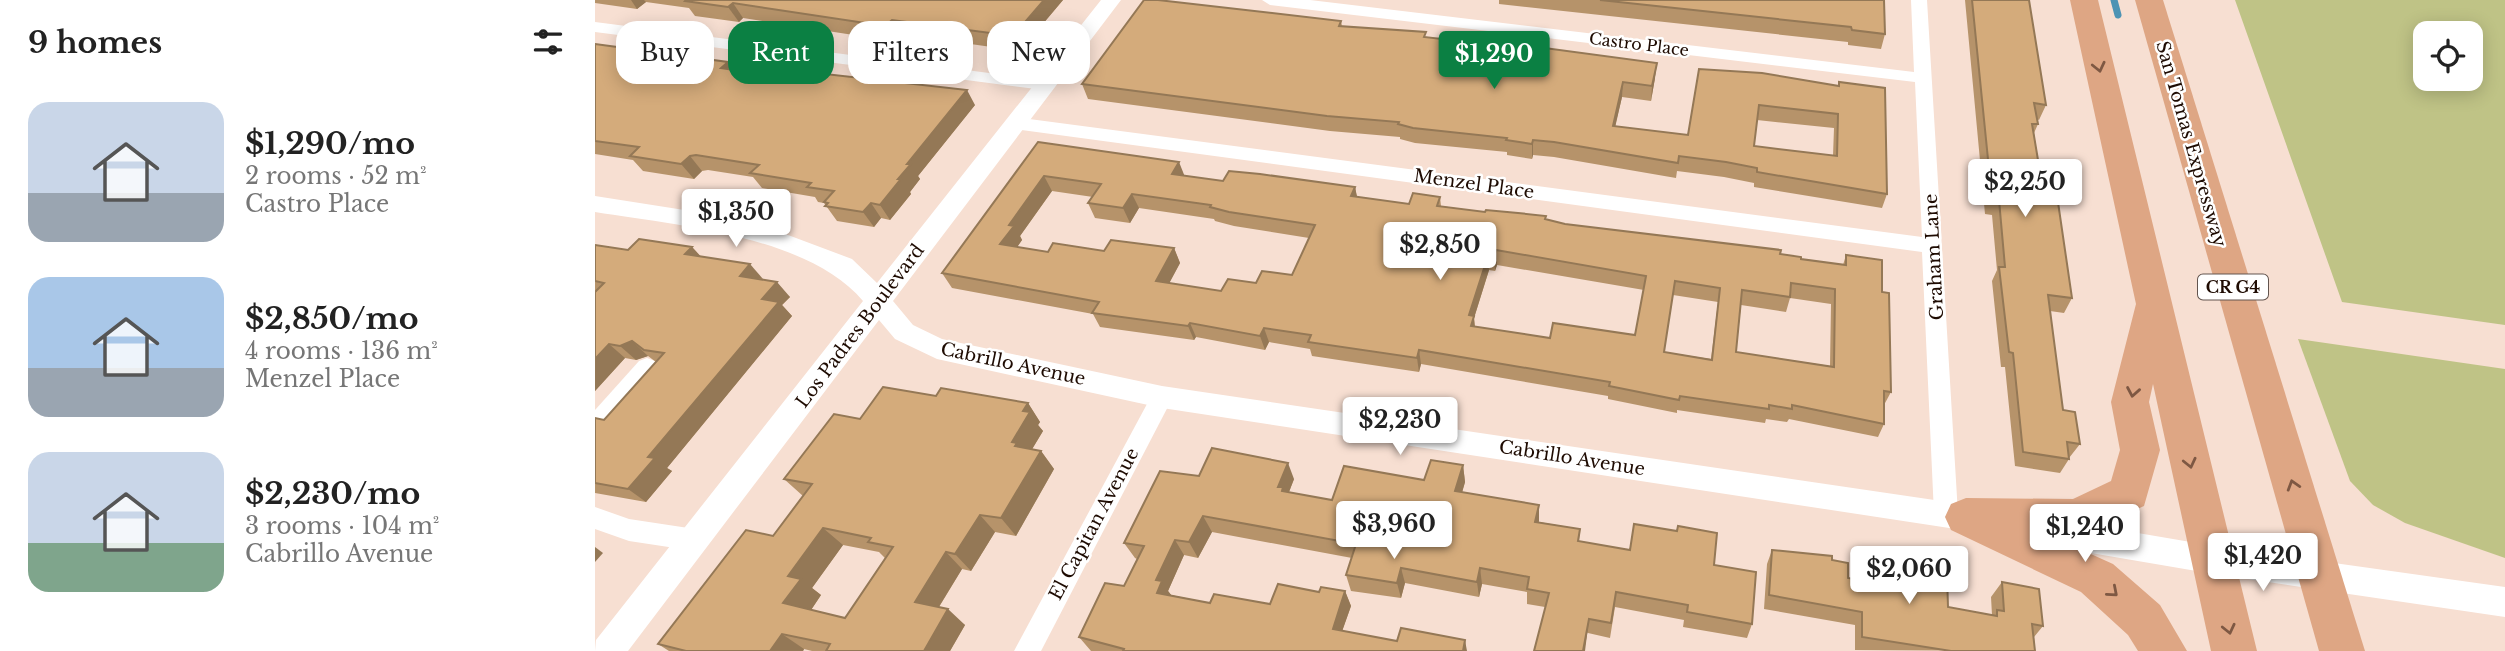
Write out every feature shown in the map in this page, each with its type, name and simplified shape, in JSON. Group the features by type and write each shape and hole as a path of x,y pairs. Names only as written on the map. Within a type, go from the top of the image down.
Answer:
{"highway":[{"path":"2084,0 2234,651"},
{"name":"San Tomas Expressway","path":"2149,0 2342,651"},
{"path":"1956,516 2076,518 2129,493 2140,450 2130,402 2152,301"},
{"path":"1956,516 2097,578 2144,620 2164,651"}],"street":[{"name":"Los Padres Boulevard","path":"608,651 880,303 1111,0"},
{"name":"Castro Place","path":"1270,0 1924,78"},
{"name":"Graham Lane","path":"1919,0 1933,246 1956,516"},
{"path":"595,27 1044,85"},
{"name":"Menzel Place","path":"1015,123 1933,246"},
{"name":"Cabrillo Avenue","path":"595,204 739,226 843,266 904,332 937,348 1161,397 1956,516 2214,560 2505,602"},
{"path":"595,426 647,367"},
{"name":"El Capitan Avenue","path":"1027,651 1161,397"},
{"path":"595,518 629,530 695,540"}],"green space":[{"path":"2235,0 2505,0 2505,325 2342,302"},
{"path":"2298,339 2505,369 2505,558 2405,523 2373,505 2350,481"}],"building":[{"path":"1044,0 1026,21 987,21 987,33 973,31 973,21 852,21 733,3 728,7 685,1"},
{"path":"1144,0 1158,0 1341,21 1339,26 1426,32 1424,37 1468,42 1469,38 1657,63 1652,86 1623,82 1613,126 1688,135 1699,69 1762,73 1839,86 1839,82 1885,88 1887,194 1757,172 1757,168 1726,162 1679,156 1678,163 1554,142 1533,140 1532,144 1506,140 1507,138 1413,128 1398,124 1399,122 1327,116 1082,84 1090,84 1090,73","holes":["1759,105 1838,114 1837,156 1754,146"]},
{"path":"1600,0 1884,0 1885,34 1852,30 1851,27"},
{"path":"1972,0 2029,0 2046,105 2034,103 2038,124 2032,124 2039,166 2053,168 2072,298 2048,295 2063,410 2075,412 2080,444 2067,442 2069,459 2023,452 2013,353 2009,352 1999,267 2005,267 1999,200 1992,199"},
{"path":"595,44 616,47 616,84 714,84 714,60 728,62 721,68 728,69 728,84 834,84 834,75 848,77 848,84 914,84 967,90 907,164 911,164 880,205 871,203 863,212 825,206 828,203 824,202 834,191 807,187 811,183 750,173 759,165 696,155 690,156 681,164 630,156 639,147 595,141"},
{"path":"1038,142 1179,162 1172,174 1223,181 1229,171 1260,174 1355,187 1351,196 1409,204 1413,193 1440,197 1437,206 1546,216 1545,219 1565,224 1781,250 1780,254 1801,259 1846,265 1846,255 1882,260 1882,292 1889,293 1891,392 1884,391 1884,424 1792,405 1792,409 1769,405 1769,409 1680,396 1679,400 1609,386 1610,382 1419,350 1417,358 1308,342 1311,335 1264,328 1260,336 1190,323 1188,326 1092,313 1099,302 942,273","holes":["1044,176 1101,184 1088,203 1123,208 1132,194 1211,205 1210,207 1229,212 1315,225 1292,275 1262,271 1256,283 1228,279 1221,291 1156,281 1174,248 1111,240 1104,251 1053,243 1048,252 1000,244 1014,226 1009,225","1496,250 1646,276 1635,335 1553,323 1550,338 1471,326 1474,316 1469,315 1488,256 1494,257","1675,281 1720,288 1712,360 1664,352","1791,283 1835,289 1834,367 1736,352 1742,290 1790,297"]},
{"path":"639,239 692,247 685,254 750,264 740,276 777,282 762,299 779,302 648,457 655,458 628,489 595,483 595,418 604,420 664,353 644,350 632,341 620,346 609,344 595,359 595,292 604,283 595,281 595,245 628,250"},
{"path":"883,387 936,396 941,388 1028,403 1023,411 1030,412 1012,442 1017,443 1015,446 1041,451 1001,518 980,515 955,554 946,552 915,602 948,609 924,651 826,651 830,644 782,634 770,651 686,651 658,644 746,530 773,536 812,484 784,479 834,414 860,419","holes":["823,528 871,538 868,542 893,547 845,618 783,603 801,579 788,576"]},
{"path":"1212,448 1288,463 1278,487 1283,487 1282,491 1332,500 1344,466 1424,480 1431,460 1463,465 1455,491 1539,505 1535,522 1580,529 1578,541 1630,550 1634,524 1677,531 1678,526 1717,533 1714,565 1756,572 1752,624 1687,612 1688,605 1616,592 1611,623 1589,619 1583,651 1534,651 1549,593 1527,589 1529,577 1480,568 1477,582 1401,568 1397,583 1346,575 1356,544 1203,516 1189,542 1175,540 1156,580 1162,581 1157,593 1210,603 1214,594 1270,604 1278,584 1319,592 1321,587 1345,591 1333,629 1397,641 1401,628 1465,640 1463,651 1123,651 1124,649 1079,637 1105,583 1124,586 1144,546 1124,543 1160,471 1199,476"},
{"path":"1772,550 1832,556 1832,560 1848,563 1848,578 1908,588 1907,567 1947,574 1948,607 1997,616 1997,610 2004,611 2002,582 2039,589 2043,626 2032,624 2035,651 1951,651 1862,637 1862,612 1769,595"}],"waterway":[{"path":"2114,0 2118,15"}]}
